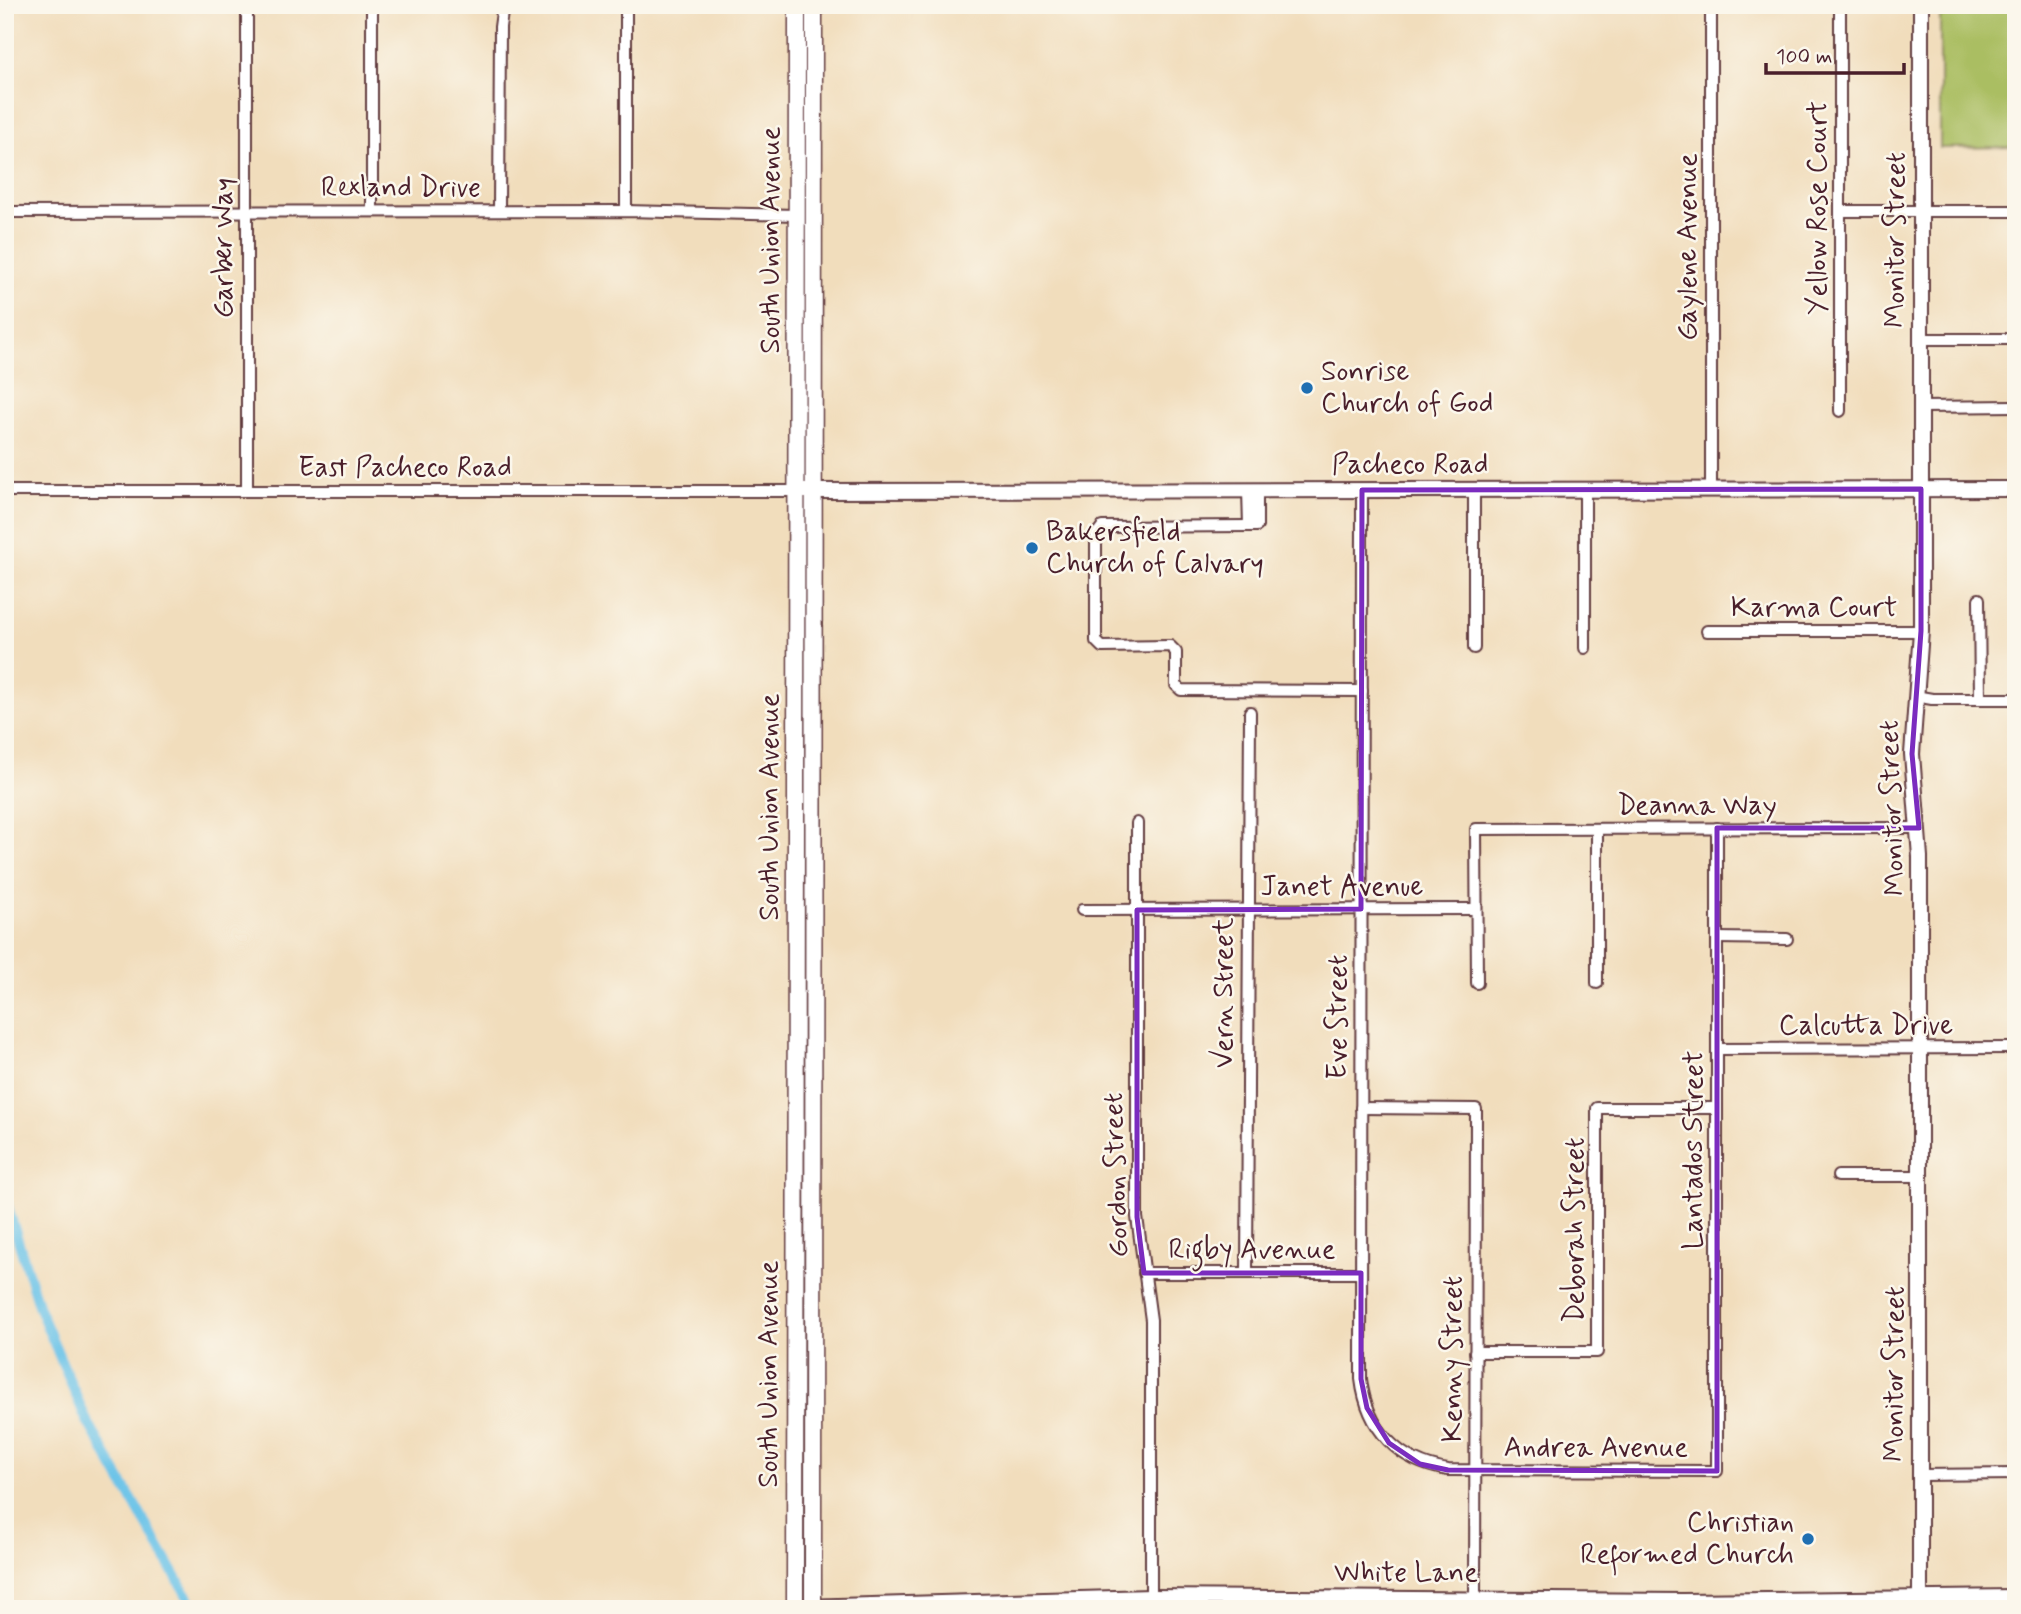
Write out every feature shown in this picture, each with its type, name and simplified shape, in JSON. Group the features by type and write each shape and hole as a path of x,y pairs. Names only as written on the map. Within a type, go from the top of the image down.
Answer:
{"main road":[{"name":"South Union Avenue","path":"797,5 797,215 805,491 813,994 813,1451 805,1608"},
{"name":"South Union Avenue","path":"805,1608 796,1363 796,909 805,491 814,328 814,5"},
{"path":"797,107 805,134 807,215 814,221"},
{"path":"797,215 802,218 805,228 806,302 814,328"},
{"path":"796,909 804,922 805,990 813,994"},
{"path":"796,1060 801,1059 805,1064 804,1127 813,1147"},
{"path":"796,1210 805,1224 804,1294 813,1297"},
{"path":"796,1363 803,1365 804,1370 803,1428 813,1451"}],"street":[{"name":"Garber Way","path":"247,5 247,491"},
{"path":"372,5 372,211"},
{"path":"499,211 499,27 503,5"},
{"path":"626,5 626,211"},
{"name":"Gaylene Avenue","path":"1711,5 1711,489"},
{"name":"Yellow Rose Court","path":"1840,5 1840,411"},
{"name":"Monitor Street","path":"1920,1602 1919,828 1912,754 1920,631 1921,5"},
{"name":"Rexland Drive","path":"5,212 626,211 797,215"},
{"path":"1840,211 2016,211"},
{"path":"1921,339 2016,338"},
{"path":"1921,407 2016,406"},
{"path":"1585,489 1585,648"},
{"name":"Pacheco Road","path":"805,491 2016,489"},
{"path":"1253,490 1249,526 1102,527 1096,535 1097,642 1102,647 1170,646 1176,652 1176,685 1181,690 1362,691"},
{"name":"Eve Street","path":"1362,490 1361,1378 1371,1418 1389,1443 1407,1457 1433,1468 1475,1471"},
{"path":"1474,490 1474,648"},
{"name":"East Pacheco Road","path":"5,491 805,491"},
{"path":"1979,599 1980,699"},
{"name":"Karma Court","path":"1707,631 1920,631"},
{"path":"1915,696 2016,699"},
{"name":"Vern Street","path":"1247,1273 1250,712"},
{"name":"Gordon Street","path":"1137,823 1136,1217 1151,1320 1151,1603"},
{"path":"1597,828 1597,983"},
{"name":"Lantados Street","path":"1717,828 1717,1471"},
{"name":"Deanna Way","path":"1476,909 1476,829 1919,828"},
{"path":"1476,909 1477,983"},
{"name":"Janet Avenue","path":"1082,910 1476,909"},
{"path":"1717,938 1787,939"},
{"name":"Calcutta Drive","path":"1717,1049 2016,1048"},
{"name":"Kenny Street","path":"1361,1108 1476,1109 1475,1603"},
{"name":"Deborah Street","path":"1475,1352 1597,1352 1597,1108 1717,1108"},
{"path":"1838,1176 1920,1176"},
{"name":"Rigby Avenue","path":"1144,1273 1361,1273"},
{"name":"Andrea Avenue","path":"1475,1471 1717,1471"},
{"path":"1920,1475 2016,1474"},
{"name":"White Lane","path":"805,1608 1151,1603 1683,1605 1920,1602 2016,1597"}],"highlighted area":[{"path":"1921,489 1921,631 1912,754 1919,828 1717,828 1717,1471 1448,1470 1420,1464 1389,1443 1367,1408 1361,1379 1361,1273 1144,1273 1137,1217 1137,910 1361,909 1362,490"}],"green space":[{"path":"1940,5 2016,5 2016,147 1940,148"}],"waterway":[{"path":"5,1198 39,1308 86,1419 190,1601"}],"place":[{"name":"Sonrise Church of God","path":"1307,388"},
{"name":"Bakersfield Church of Calvary","path":"1032,548"},
{"name":"Christian Reformed Church","path":"1808,1539"}]}
